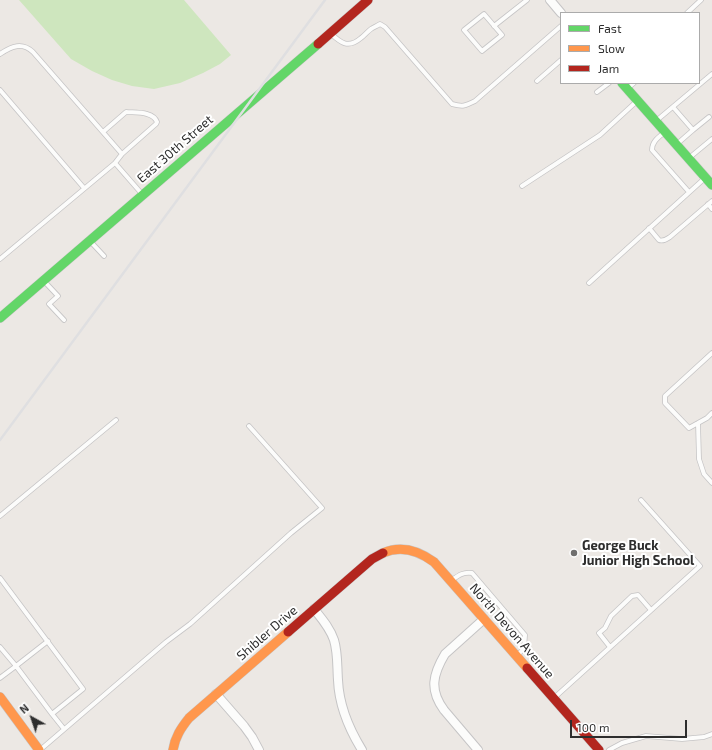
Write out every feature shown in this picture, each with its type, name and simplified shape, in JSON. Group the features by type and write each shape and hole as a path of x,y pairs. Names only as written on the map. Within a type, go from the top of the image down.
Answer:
{"street":[{"name":"East 30th Street","path":"0,318 368,0"},
{"path":"550,0 560,12"},
{"path":"628,85 638,100 712,185"},
{"name":"North Devon Avenue","path":"395,550 409,549 423,554 434,562 599,750"},
{"name":"Shibler Drive","path":"173,750 176,736 189,718 375,557 381,553 395,550"},
{"path":"314,609 326,625 335,641 338,687 341,702 349,726 362,750"},
{"path":"478,750 439,704 435,692 434,681 440,660 484,619"},
{"path":"216,694 247,730 259,750"},
{"path":"1,701 40,750"}],"lane":[{"path":"494,26 527,0"},
{"path":"688,12 701,0"},
{"path":"484,14 494,26 502,35 482,51 464,30 484,14"},
{"path":"330,33 345,44 353,43 380,24 385,27 452,104 465,106 475,101 560,27"},
{"path":"0,54 11,47 23,46 29,49 122,154"},
{"path":"538,81 560,61"},
{"path":"656,121 712,74"},
{"path":"597,92 608,84"},
{"path":"0,90 84,188"},
{"path":"522,186 600,135 638,100"},
{"path":"673,107 693,130"},
{"path":"0,259 115,162 157,122 151,114 126,112 103,132"},
{"path":"676,144 709,117"},
{"path":"665,132 652,145 652,150 689,192"},
{"path":"688,158 712,138"},
{"path":"115,162 143,195"},
{"path":"589,283 705,177"},
{"path":"649,228 659,240 664,241 712,201"},
{"path":"708,204 712,209"},
{"path":"90,241 104,256"},
{"path":"43,281 58,296 49,304 64,320"},
{"path":"712,353 665,396 666,403 689,428 707,418 712,413"},
{"path":"0,516 116,420"},
{"path":"698,423 699,459 704,474 712,483"},
{"path":"40,750 166,642 190,624 291,533 322,508 249,426"},
{"path":"553,698 700,566 641,500"},
{"path":"451,581 457,576 465,573 472,573 525,635 524,648 517,656"},
{"path":"0,578 83,689 52,714"},
{"path":"610,646 599,633 605,628 611,616 632,596 638,595 651,610"},
{"path":"0,678 48,641"},
{"path":"0,647 64,729"},
{"path":"609,750 622,743 646,736 682,739 704,737 712,734"}],"green space":[{"path":"19,0 184,0 231,55 220,64 180,83 154,89 132,86 112,80 71,59"}],"railway":[{"path":"0,440 325,0"}],"traffic: fast":[{"path":"0,318 318,44"},
{"path":"623,84 712,185"}],"traffic: slow":[{"path":"383,553 396,549 410,550 434,562 527,668"},
{"path":"173,750 175,741 183,725 189,718 288,632"},
{"path":"0,697 39,750"}],"traffic: jam":[{"path":"318,44 368,0"},
{"path":"288,632 372,559 383,553"},
{"path":"527,668 599,750"}],"place":[{"name":"George Buck Junior High School","path":"574,553"}]}
